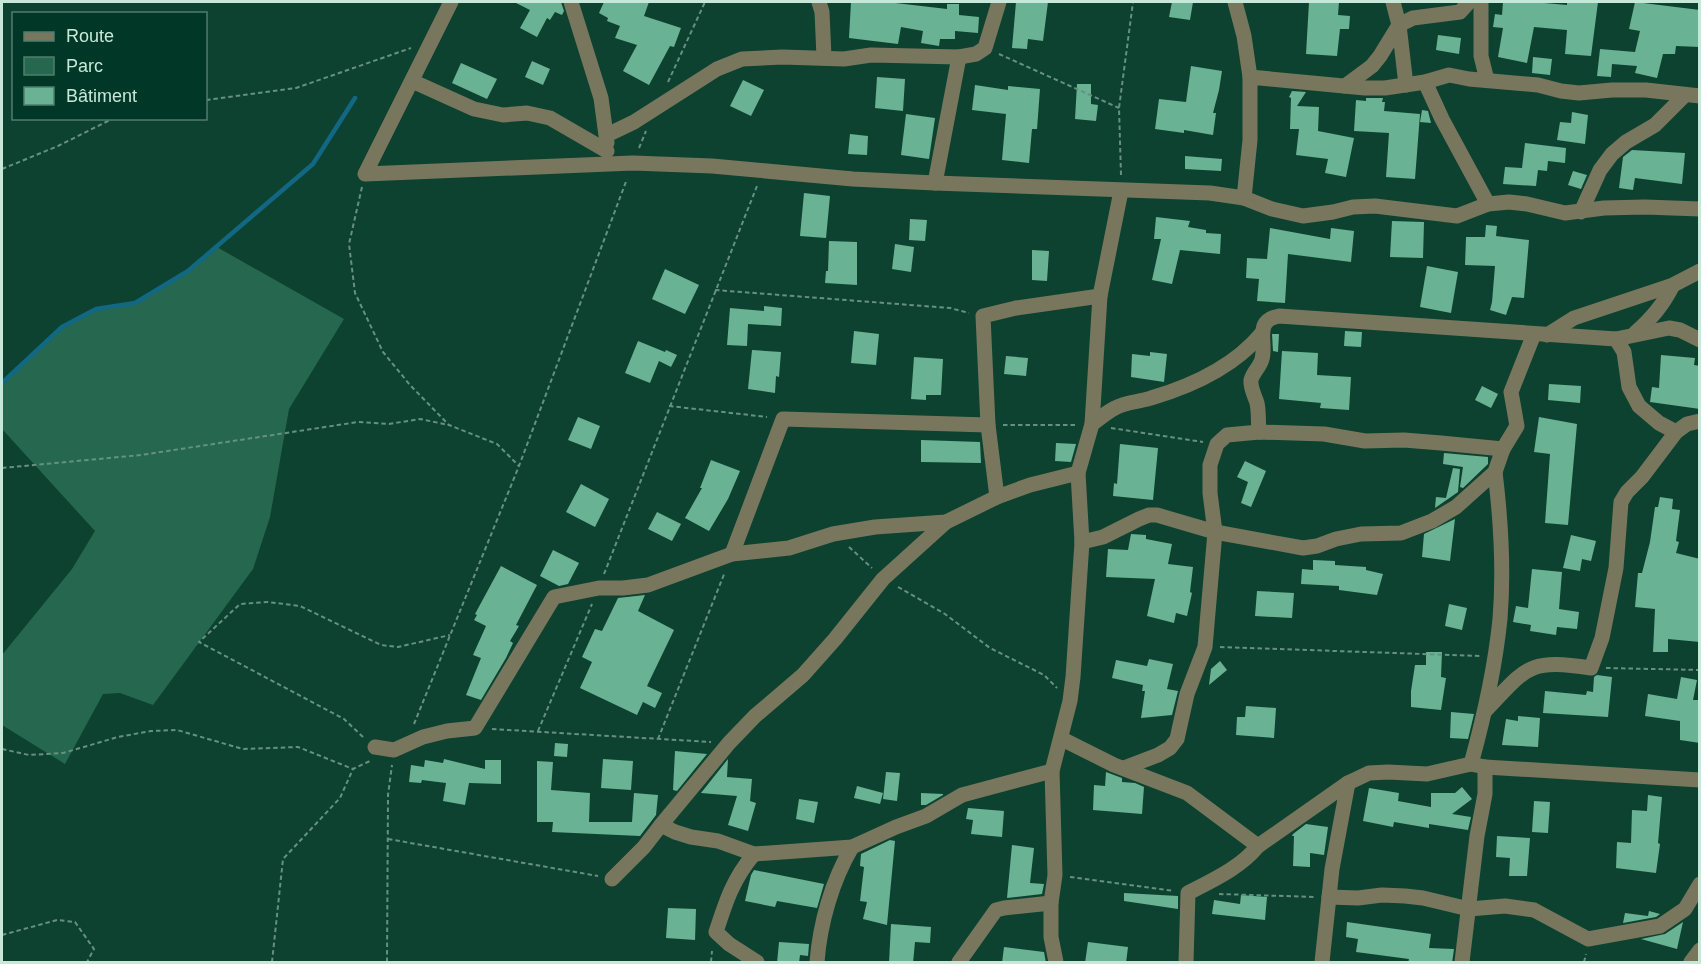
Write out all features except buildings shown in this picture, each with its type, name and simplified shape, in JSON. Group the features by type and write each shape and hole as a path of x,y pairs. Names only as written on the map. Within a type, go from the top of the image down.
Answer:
{"street":[{"path":"365,174 451,2"},
{"path":"571,2 601,98 607,135 607,158"},
{"path":"819,2 822,12 824,57"},
{"path":"607,135 634,122 658,105 731,62 782,57 844,59 871,55 959,57 976,54 985,48 999,2"},
{"path":"1235,2 1244,36 1250,77 1250,140 1244,198"},
{"path":"1393,2 1399,26 1406,85"},
{"path":"1345,86 1372,66 1399,26 1413,18 1454,14 1469,2"},
{"path":"1481,2 1481,56 1487,80"},
{"path":"935,183 959,57"},
{"path":"1250,77 1365,88 1406,85 1449,75 1469,80 1538,85 1580,93 1646,90 1692,96"},
{"path":"412,81 474,109 503,115 527,113 550,118 607,158"},
{"path":"1425,82 1442,119 1488,204"},
{"path":"1581,212 1600,170 1612,154 1692,96"},
{"path":"365,174 607,158 633,163 763,170 853,179 1210,193 1244,198 1272,209 1303,216 1353,207 1375,206 1407,209 1441,216 1457,216 1488,204 1509,202 1565,213 1604,208 1700,209"},
{"path":"1056,963 1051,937 1051,903 1055,875 1052,771 1070,701 1082,542 1078,473 1092,424 1100,296 1121,191"},
{"path":"1462,963 1485,794 1478,766 1502,591 1501,521 1495,472 1503,449 1517,426 1511,392 1540,334 1574,318 1673,285 1700,271"},
{"path":"1635,333 1664,303 1673,285"},
{"path":"997,497 988,426 983,316 1016,308 1100,296"},
{"path":"1259,432 1257,404 1251,388 1251,379 1263,355 1262,333 1265,323 1279,316 1616,339 1635,333 1674,328 1700,340"},
{"path":"1092,424 1114,408 1182,388 1233,362 1262,333"},
{"path":"1616,339 1624,352 1629,387 1639,406 1659,423 1676,432"},
{"path":"732,554 783,419 988,426"},
{"path":"1486,710 1526,670 1539,665 1558,664 1591,668 1602,638 1616,568 1619,541 1618,517 1621,502 1676,432 1687,424 1700,421"},
{"path":"1124,768 1158,755 1170,748 1177,739 1187,694 1205,647 1215,532 1210,493 1210,465 1216,444 1227,435 1259,432 1324,434 1365,441 1441,442 1503,449"},
{"path":"1082,542 1103,537 1149,515 1157,515 1215,532 1303,548 1361,534 1401,533 1432,521 1456,507 1495,472"},
{"path":"612,879 644,847 754,716 802,675 841,632 883,579 946,522 997,497 1030,485 1078,473"},
{"path":"375,747 394,750 423,737 447,730 475,728 550,602 559,596 598,588 648,585 732,554 789,548 833,534 875,527 946,522"},
{"path":"1062,739 1124,768 1187,793 1258,846"},
{"path":"1186,963 1188,893 1230,871 1250,856 1258,846 1348,783 1369,773 1388,771 1427,774 1478,766 1700,780"},
{"path":"661,825 675,832 718,841 754,854 852,847 926,816 962,795 1052,771"},
{"path":"1322,963 1332,869 1348,783"},
{"path":"817,963 836,878 852,847"},
{"path":"754,854 730,890 716,932 757,963"},
{"path":"1329,897 1405,896 1469,909 1505,906 1534,910 1588,939 1660,926 1685,909 1700,884"},
{"path":"958,963 996,910 1051,903"},
{"path":"1692,963 1700,950"}],"path":[{"path":"414,725 519,466 633,163 705,2"},
{"path":"1121,191 1119,108 1133,2"},
{"path":"207,100 296,88 432,41"},
{"path":"985,48 1119,108"},
{"path":"2,169 58,146 110,120"},
{"path":"538,731 598,588 763,170"},
{"path":"365,174 349,244 355,293 383,352 410,385 449,425"},
{"path":"715,290 950,308 983,316"},
{"path":"669,406 783,419"},
{"path":"2,468 141,455 358,422 389,424 420,419 449,425 497,444 519,466"},
{"path":"988,426 1092,424 1216,444"},
{"path":"833,534 883,579 945,614 990,648 1044,675 1070,701"},
{"path":"658,739 732,554"},
{"path":"272,963 284,859 340,798 353,769 375,758 377,753 375,747 344,719 199,642 240,604 268,602 300,606 381,645 398,647 450,635"},
{"path":"1205,647 1494,657"},
{"path":"1591,668 1700,670"},
{"path":"475,728 729,743"},
{"path":"2,749 29,755 63,753 118,737 177,729 243,749 298,747 353,769"},
{"path":"387,963 388,795 394,750"},
{"path":"388,839 612,879"},
{"path":"2,935 57,920 75,922 94,949 87,963"}],"green space":[{"path":"215,246 344,319 289,409 270,517 253,569 153,705 120,693 103,694 65,764 2,725 2,655 72,569 95,531 2,429 2,383 62,327 96,309 135,303 188,271"}],"waterway":[{"path":"2,383 62,327 96,309 135,303 188,271 313,164 355,98"}]}
